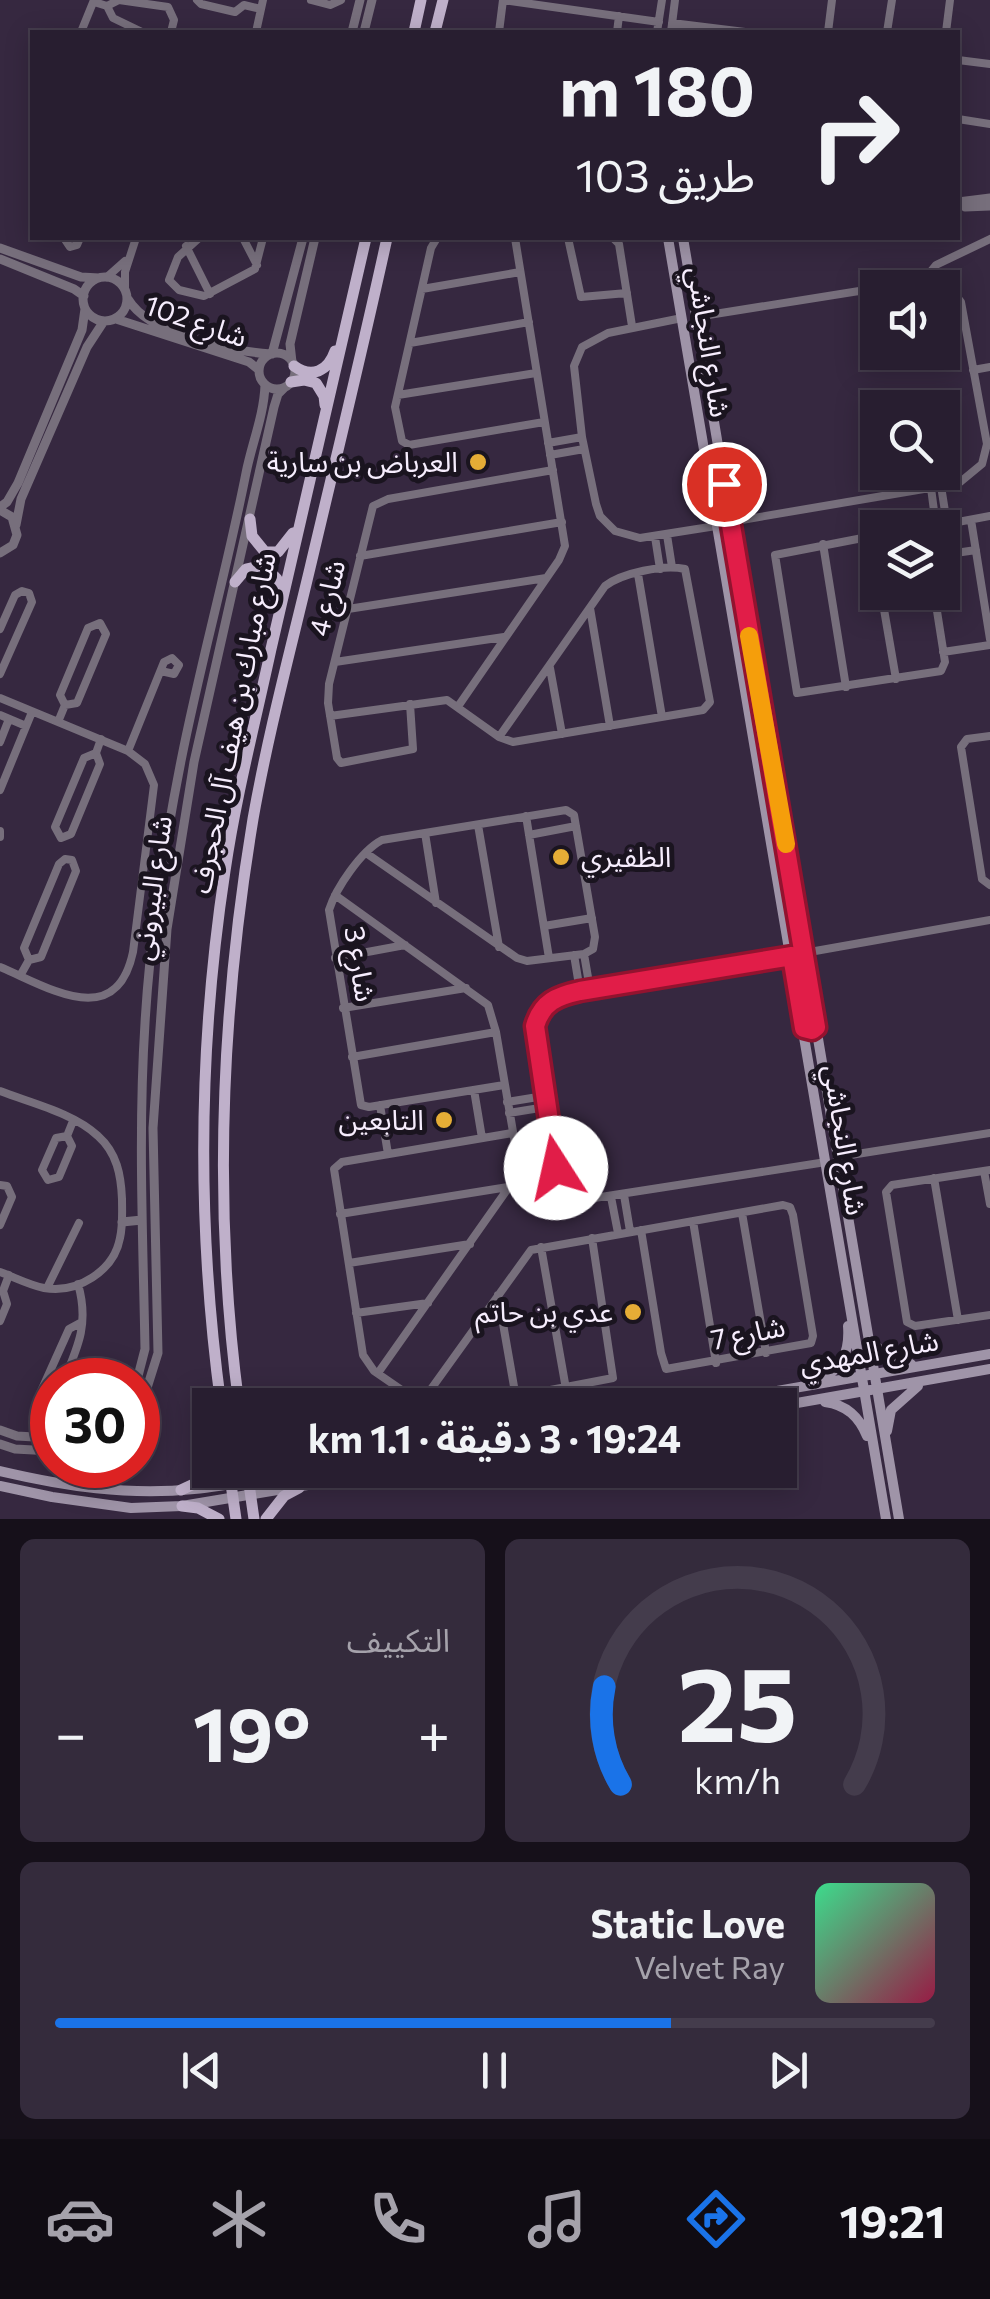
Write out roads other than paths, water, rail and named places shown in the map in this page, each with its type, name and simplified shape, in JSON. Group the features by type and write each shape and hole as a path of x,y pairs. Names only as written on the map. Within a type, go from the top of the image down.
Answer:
{"main road":[{"path":"414,30 422,0"},
{"path":"436,30 444,0"},
{"path":"443,30 444,0"},
{"name":"شارع مبارك بن هيف آل الحجرف","path":"219,1388 205,1249 204,1101 222,890 298,526 366,240"},
{"name":"شارع مبارك بن هيف آل الحجرف","path":"237,1388 230,1337 224,1184 224,1108 236,947 262,778 387,240"},
{"name":"شارع النجاشي","path":"668,240 772,847 798,955"},
{"name":"شارع النجاشي","path":"683,240 786,846 798,955 832,1160 848,1290 869,1375 874,1451 886,1519"},
{"path":"293,364 303,372 326,368 346,319"},
{"path":"288,385 304,380 316,383 324,396 318,449"},
{"path":"694,390 708,388"},
{"path":"697,409 711,407"},
{"path":"250,518 255,543 272,554 282,549 298,526"},
{"path":"235,582 246,568 268,567 276,579 278,617"},
{"path":"245,767 250,783 262,778"},
{"path":"772,847 778,850 786,846"},
{"path":"776,867 782,862 789,866"},
{"path":"222,890 230,886 236,891 236,947"},
{"name":"شارع النجاشي","path":"832,1160 870,1339 869,1375"},
{"path":"815,1384 836,1370 846,1357 848,1290"},
{"path":"870,1339 895,1361 922,1366"},
{"name":"شارع المهدي","path":"793,1388 990,1354"},
{"name":"شارع المهدي","path":"797,1403 990,1369"},
{"path":"885,1442 891,1410 926,1382"},
{"name":"شارع النجاشي","path":"871,1391 899,1519"},
{"path":"816,1400 835,1403 855,1415 874,1451"},
{"path":"0,1472 91,1489 192,1487"},
{"path":"181,1490 192,1485"},
{"path":"0,1486 114,1506 198,1508 219,1519"},
{"path":"231,1488 236,1519"},
{"path":"249,1488 254,1519"},
{"path":"182,1506 298,1488"},
{"path":"266,1519 284,1496 298,1488"}],"street":[{"path":"107,6 119,0 168,6 174,20 172,30"},
{"path":"197,0 236,12 244,2 262,4 256,30"},
{"path":"310,0 330,5 341,0"},
{"path":"352,30 360,0"},
{"path":"364,30 372,0"},
{"path":"499,30 503,0 659,22"},
{"path":"658,30 662,0"},
{"path":"675,0 671,28 711,30"},
{"path":"828,30 832,0"},
{"path":"887,30 892,0"},
{"path":"946,30 950,0"},
{"path":"82,30 94,1 107,6 113,18 138,30"},
{"path":"617,30 619,16"},
{"path":"960,60 990,64"},
{"path":"960,120 990,124"},
{"path":"960,205 990,202"},
{"path":"932,270 990,239"},
{"path":"0,553 13,545 18,535 12,517 0,509 18,483 82,330 87,288 117,272 135,240"},
{"path":"196,240 186,246 170,272 170,283 188,293 210,294 252,272 263,240"},
{"path":"244,240 257,265"},
{"path":"272,354 302,240"},
{"path":"293,364 280,354 272,354 262,360 259,370 265,384 278,389 288,385 293,364 290,344 315,240"},
{"path":"436,240 398,396 398,434 409,445 544,422"},
{"path":"459,705 547,578 564,546 515,240"},
{"path":"568,240 580,297 627,293"},
{"path":"615,240 619,244 632,326"},
{"path":"186,246 210,294"},
{"path":"0,248 81,277 104,277 126,294"},
{"path":"16,524 21,499 86,347 104,322 116,319 126,307 130,253"},
{"path":"0,258 84,296"},
{"path":"422,289 520,272"},
{"path":"292,282 298,288 304,285"},
{"path":"289,293 295,291 301,297"},
{"path":"696,317 860,291"},
{"name":"شارع 102","path":"126,294 142,316 193,338 272,354"},
{"path":"960,302 987,444 986,456 977,472 960,481"},
{"path":"86,308 90,315 104,322"},
{"path":"682,318 632,326 596,337 582,347 576,356 574,376 582,437 596,504 606,524 626,536 655,536 716,526"},
{"name":"شارع 102","path":"116,319 249,362 259,370"},
{"path":"410,343 529,322"},
{"path":"974,370 990,368"},
{"path":"398,396 536,374"},
{"path":"975,381 990,378"},
{"name":"شارع البيروني","path":"143,1358 141,1225 147,999 166,848 265,384"},
{"name":"شارع البيروني","path":"156,1358 153,1128 160,998 178,854 274,406 278,394 288,385"},
{"path":"548,444 582,437"},
{"path":"550,455 584,449"},
{"name":"شارع 4","path":"410,704 413,749 346,764 337,758 329,684 371,512 378,502 553,470"},
{"path":"730,522 918,490"},
{"path":"960,522 990,516"},
{"path":"944,652 990,642 971,520"},
{"path":"360,556 562,522"},
{"path":"667,534 672,567"},
{"path":"655,536 660,569"},
{"path":"860,538 778,552 774,560 797,693 941,670 944,652 937,610"},
{"path":"823,544 846,687"},
{"path":"960,552 976,550"},
{"path":"330,716 447,700 499,736 513,742 703,710 710,702 685,569 660,569 613,580 604,586 499,736"},
{"path":"638,574 662,717"},
{"path":"348,609 547,578"},
{"path":"0,630 15,595 28,593 32,602 0,674"},
{"path":"590,608 610,726"},
{"path":"884,610 896,679"},
{"path":"58,722 65,705 60,695 88,628 100,623 106,634 77,703 65,705"},
{"path":"336,662 504,636"},
{"path":"550,668 562,734"},
{"path":"128,750 161,671"},
{"path":"0,698 128,750 145,764 154,785 133,952 125,977 107,993 84,1000 0,968"},
{"path":"195,703 199,708 207,707"},
{"path":"0,790 32,712"},
{"path":"0,742 4,717 26,726"},
{"path":"191,721 200,719 203,725"},
{"path":"990,736 967,739 961,746 982,879 990,886"},
{"path":"96,753 84,758 55,827 61,838 72,834 100,764 96,753 101,739"},
{"path":"335,895 366,853 382,840 566,810 574,814 595,944 579,955 522,961 366,853"},
{"path":"526,816 550,958"},
{"path":"478,825 499,947"},
{"path":"529,835 576,826"},
{"path":"425,833 436,903"},
{"path":"20,976 29,960 40,957 76,871 72,860 59,864 24,948 29,960"},
{"name":"شارع 3","path":"380,1105 364,1106 358,1102 329,910 335,895 488,1005 507,1102"},
{"path":"544,926 592,918"},
{"path":"990,920 580,991 552,999 538,1015 536,1040 556,1168 568,1188 588,1199 990,1133"},
{"path":"336,958 404,944"},
{"path":"579,955 590,989"},
{"path":"579,955 580,991"},
{"path":"344,1008 466,988"},
{"path":"352,1057 496,1032"},
{"path":"388,1154 380,1105 504,1085"},
{"path":"0,1090 73,1120 98,1135 115,1158 122,1186 121,1235 114,1256 100,1272 78,1284 48,1288 4,1274 1,1291 7,1304 0,1322"},
{"path":"474,1090 482,1138"},
{"path":"378,1373 509,1188 517,1169 507,1102 544,1096"},
{"path":"509,1114 546,1107"},
{"path":"66,1136 73,1120"},
{"path":"399,1388 378,1373 363,1355 333,1176 336,1165 512,1133"},
{"path":"66,1136 72,1146 58,1177 48,1180 42,1170 56,1138 66,1136"},
{"path":"990,1204 987,1170 892,1184 886,1192 906,1320 912,1326 990,1315"},
{"path":"934,1178 958,1320"},
{"path":"0,1185 7,1186 12,1197 0,1225"},
{"path":"340,1214 509,1188"},
{"path":"433,1388 528,1252 635,1231 624,1195"},
{"path":"612,1197 618,1234"},
{"name":"شارع 7","path":"790,1207 813,1336 811,1343 672,1371 663,1366 635,1231 790,1207"},
{"path":"742,1212 766,1352"},
{"path":"141,1225 154,1218"},
{"path":"693,1221 716,1362"},
{"path":"122,1222 154,1231"},
{"path":"48,1288 79,1223"},
{"path":"571,1388 609,1381 614,1374 592,1238"},
{"path":"349,1263 470,1244"},
{"path":"542,1247 566,1388"},
{"path":"73,1358 83,1335 80,1323 84,1306 78,1284"},
{"path":"498,1295 514,1388"},
{"path":"356,1314 428,1303"},
{"path":"56,1358 69,1329 80,1323"},
{"path":"0,1430 30,1437"},
{"path":"0,1444 30,1450"}],"place":[{"name":"العرباض بن سارية","path":"478,462"},
{"name":"الظفيري","path":"561,857"},
{"name":"التابعين","path":"444,1120"},
{"name":"عدي بن حاتم","path":"633,1312"}]}
